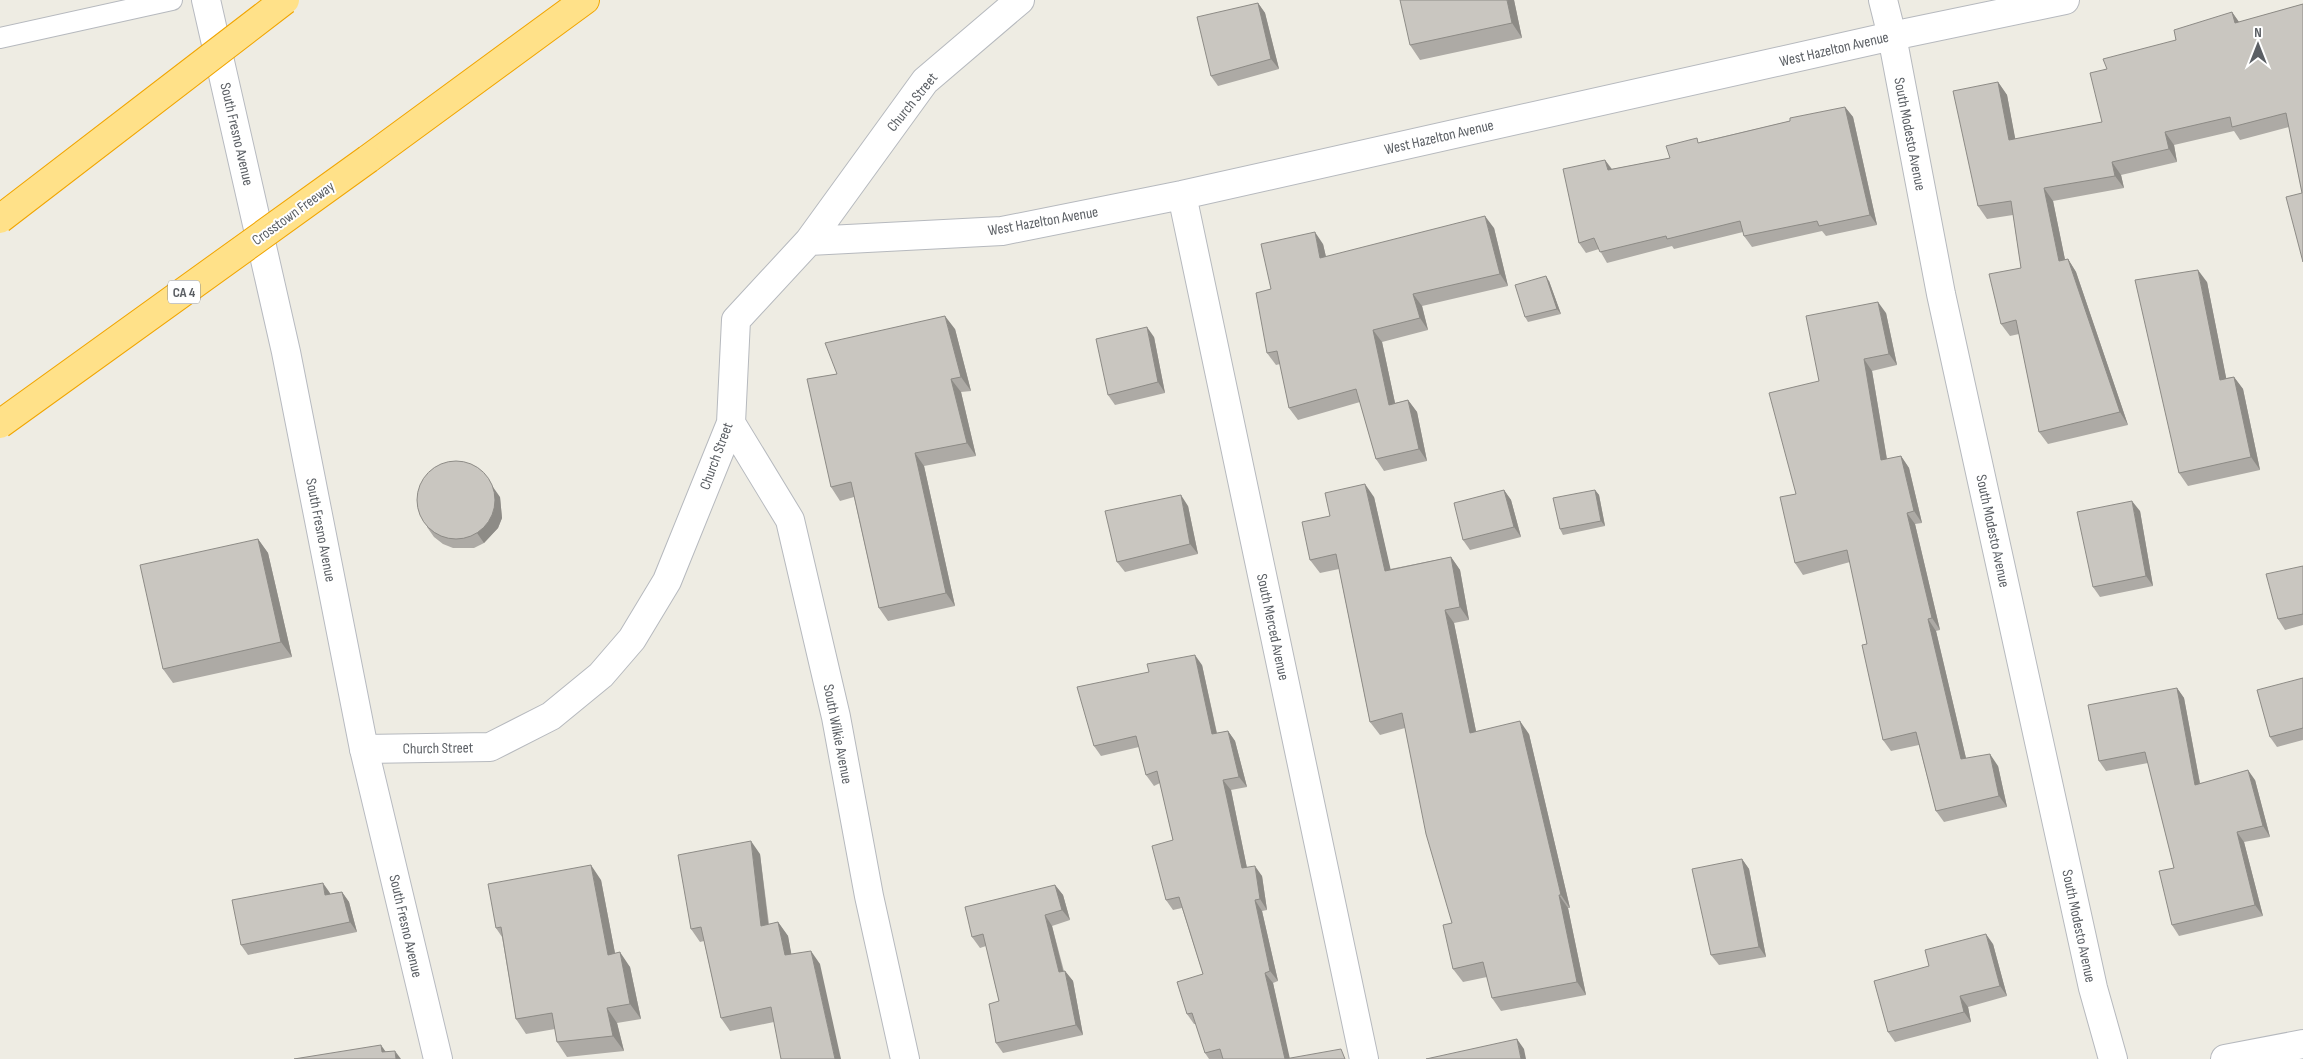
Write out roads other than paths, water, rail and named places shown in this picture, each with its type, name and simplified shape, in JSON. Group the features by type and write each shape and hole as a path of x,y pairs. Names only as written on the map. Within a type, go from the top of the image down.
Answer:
{"highway":[{"path":"0,219 285,0"},
{"name":"Crosstown Freeway","path":"0,424 585,0"}],"street":[{"name":"South Fresno Avenue","path":"206,0 286,352 364,749 438,1059"},
{"name":"Church Street","path":"364,749 490,747 551,716 601,675 632,639 667,581 731,423 736,320 809,241 925,81 1020,0"},
{"name":"South Modesto Avenue","path":"1883,0 1892,36 1941,294 2093,988 2113,1059"},
{"name":"West Hazelton Avenue","path":"809,241 1002,231 1182,195 1892,36 2065,0"},
{"name":"South Merced Avenue","path":"1182,195 1364,1059"},
{"name":"South Wilkie Avenue","path":"731,423 790,520 836,717 869,896 905,1059"},
{"path":"2225,1059 2303,1044"}],"lane":[{"path":"0,38 172,0"}]}
